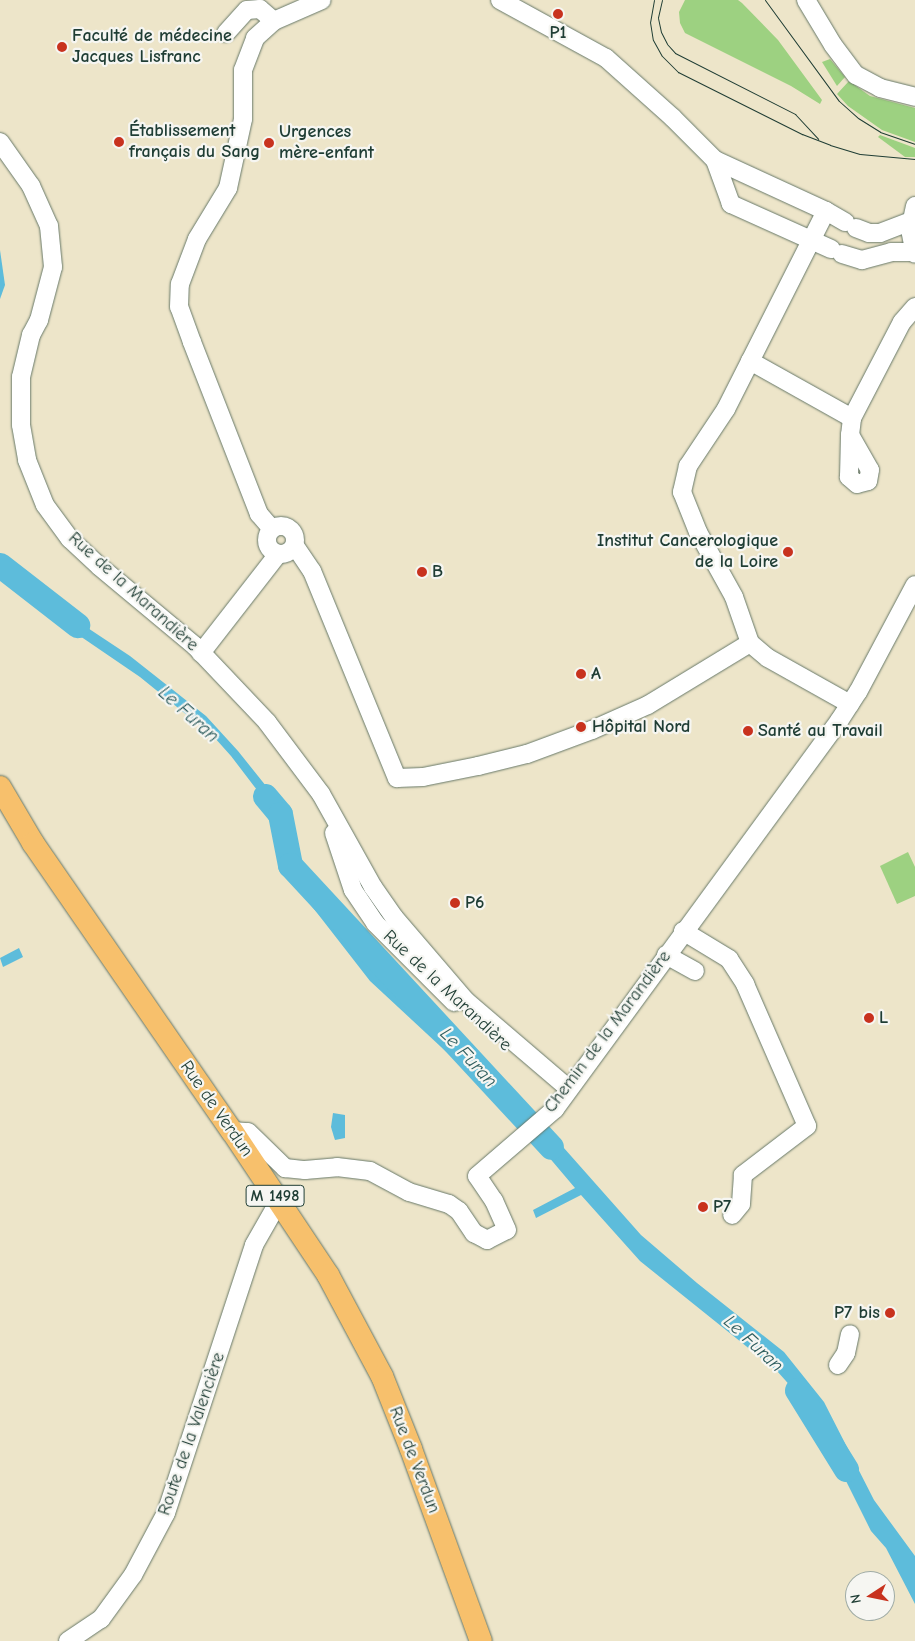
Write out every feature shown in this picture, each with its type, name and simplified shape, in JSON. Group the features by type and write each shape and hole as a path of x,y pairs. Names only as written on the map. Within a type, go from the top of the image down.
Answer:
{"main road":[{"name":"Rue de Verdun","path":"0,787 33,843 232,1131 328,1275 382,1376 411,1449 481,1641"}],"street":[{"path":"272,529 259,514 179,306 180,284 197,239 228,188 243,119 243,70 255,38 274,21 322,0"},
{"path":"500,0 606,58 680,124 715,160 869,233 880,233 913,214"},
{"path":"806,0 833,45 856,75 872,85 915,97"},
{"path":"226,33 247,10 260,9 274,21"},
{"name":"Rue de la Marandière","path":"0,142 31,186 49,226 53,267 39,320 31,335 21,377 21,425 27,460 45,505 70,540 201,653 267,722 320,794 373,887 394,917 466,1001 568,1091"},
{"path":"715,160 731,204 837,252 862,260 891,252 915,253 910,237 913,214"},
{"path":"826,211 714,430 688,466 682,492 698,532 734,597 750,643 768,658 850,704"},
{"path":"750,361 851,426 902,322 915,307"},
{"path":"295,546 289,552 278,554 272,551 267,543 267,538 272,529 278,526 288,527 295,536 295,546 312,572 398,778 423,777 527,754 592,730 648,705 750,643"},
{"path":"201,653 278,554"},
{"name":"Chemin de la Marandière","path":"232,1131 248,1132 285,1168 305,1170 337,1167 370,1171 409,1192 449,1204 458,1211 474,1233 487,1240 506,1230 494,1202 476,1176 554,1109 568,1091 850,704 915,585"},
{"path":"683,932 729,959 745,984 807,1126 743,1174 741,1204 732,1215"},
{"path":"666,954 695,971"},
{"name":"Route de la Valencière","path":"68,1641 100,1619 134,1575 166,1513 254,1245 274,1210 281,1204"},
{"path":"838,1365 846,1353 850,1334"}],"green space":[{"path":"685,0 738,0 742,3 778,40 822,100 820,104 791,86 685,33 680,23 679,12"},
{"path":"830,59 845,77 837,86 822,62"},
{"path":"849,81 870,96 915,108 915,142 882,130 848,106 837,94"},
{"path":"880,135 915,148 915,157 905,157 878,137"},
{"path":"908,852 915,867 915,896 897,904 880,866"}],"water":[{"path":"0,250 5,285 0,299"},
{"path":"0,567 29,589 130,656 206,716 238,751 286,811 289,817 296,865 374,967 405,1000 533,1116 524,1124 370,981 307,900 291,874 286,860 283,824 231,756 214,737 140,677 14,591 0,579"},
{"path":"19,948 23,957 3,967 0,958"},
{"path":"333,1113 345,1115 345,1138 335,1140 331,1127"},
{"path":"548,1130 641,1235 697,1283 784,1352 824,1402 874,1500 915,1556 915,1604 886,1548 871,1531 827,1439 794,1390 777,1371 640,1261 581,1195 536,1218 533,1210 575,1188 542,1149 535,1135"}],"waterway":[{"name":"Le Furan","path":"0,565 77,625"},
{"name":"Le Furan","path":"265,796 280,814 290,865 551,1147"},
{"name":"Le Furan","path":"797,1390 846,1469"}],"tram line":[{"path":"654,0 650,22 653,40 662,56 678,72 802,134 830,145 860,154 915,159"},
{"path":"662,0 658,18 661,32 667,44 675,53 795,114 818,139"},
{"path":"765,0 839,101 858,118 880,132 915,144"}],"place":[{"name":"P1","path":"558,14"},
{"name":"Faculté de médecine Jacques Lisfranc","path":"62,47"},
{"name":"Établissement français du Sang","path":"119,142"},
{"name":"Urgences mère-enfant","path":"269,143"},
{"name":"Institut Cancerologique de la Loire","path":"788,552"},
{"name":"B","path":"422,572"},
{"name":"A","path":"581,674"},
{"name":"Hôpital Nord","path":"581,727"},
{"name":"Santé au Travail","path":"748,731"},
{"name":"P6","path":"455,903"},
{"name":"L","path":"869,1018"},
{"name":"P7","path":"703,1207"},
{"name":"P7 bis","path":"890,1313"}]}
